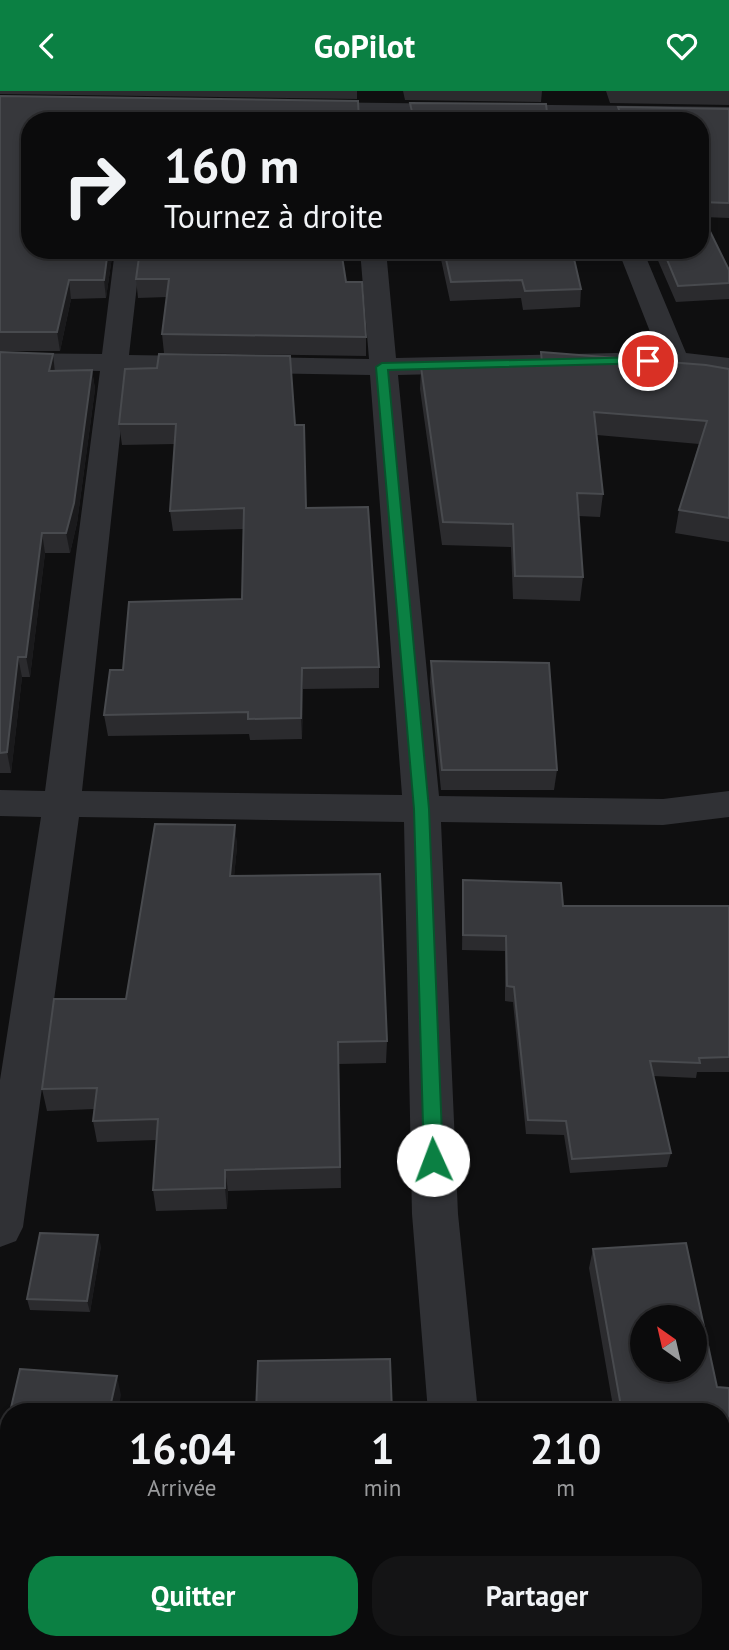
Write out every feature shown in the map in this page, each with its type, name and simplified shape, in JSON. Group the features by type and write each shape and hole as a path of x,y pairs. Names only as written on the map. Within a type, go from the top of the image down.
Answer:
{"street":[{"path":"709,113 729,112 722,91"},
{"path":"282,108 329,112"},
{"path":"0,1227 62,804 127,259"},
{"path":"374,259 422,809 435,1214 452,1403"},
{"path":"634,259 675,360"},
{"path":"0,361 382,367 675,360 729,366"},
{"path":"0,803 663,812 729,804"}],"building":[{"path":"0,96 358,101 359,112 21,112 21,259 107,259 104,280 69,280 57,332 0,332"},
{"path":"410,103 546,104 547,112 412,112"},
{"path":"618,107 729,109 729,203 709,202 709,112 620,112"},
{"path":"709,229 729,270 729,283 678,286 667,259 709,259"},
{"path":"139,259 342,259 346,282 362,282 366,337 162,334 169,279 136,279"},
{"path":"446,259 574,259 581,289 525,291 522,280 451,282"},
{"path":"0,352 53,354 49,371 92,370 74,503 66,533 42,533 26,657 18,657 7,752 0,753"},
{"path":"541,352 729,369 729,518 679,510 707,421 594,412 603,494 577,493 583,577 515,576 513,524 443,522 421,367 542,363"},
{"path":"159,354 290,356 295,425 304,425 306,508 368,507 379,667 302,668 301,718 248,719 248,712 104,715 110,670 123,670 129,602 242,599 244,508 170,511 176,424 119,424 125,369 157,368"},
{"path":"431,661 549,663 557,770 442,770"},
{"path":"155,824 235,825 230,876 380,874 387,1041 338,1042 340,1167 225,1170 225,1188 153,1190 158,1119 93,1121 97,1088 42,1089 54,999 126,999"},
{"path":"463,880 561,883 563,906 729,906 729,1057 699,1058 700,1063 650,1061 671,1153 572,1159 566,1121 528,1120 514,987 507,986 506,936 463,935"},
{"path":"40,1233 98,1235 87,1301 27,1299"},
{"path":"686,1243 699,1305 630,1305 630,1383 707,1383 707,1341 717,1387 729,1388 729,1403 620,1403 593,1249"},
{"path":"390,1359 392,1403 256,1403 258,1361"},
{"path":"20,1369 117,1376 111,1403 12,1403"}],"route":[{"path":"433,1160 422,809 382,367 648,361"}]}
